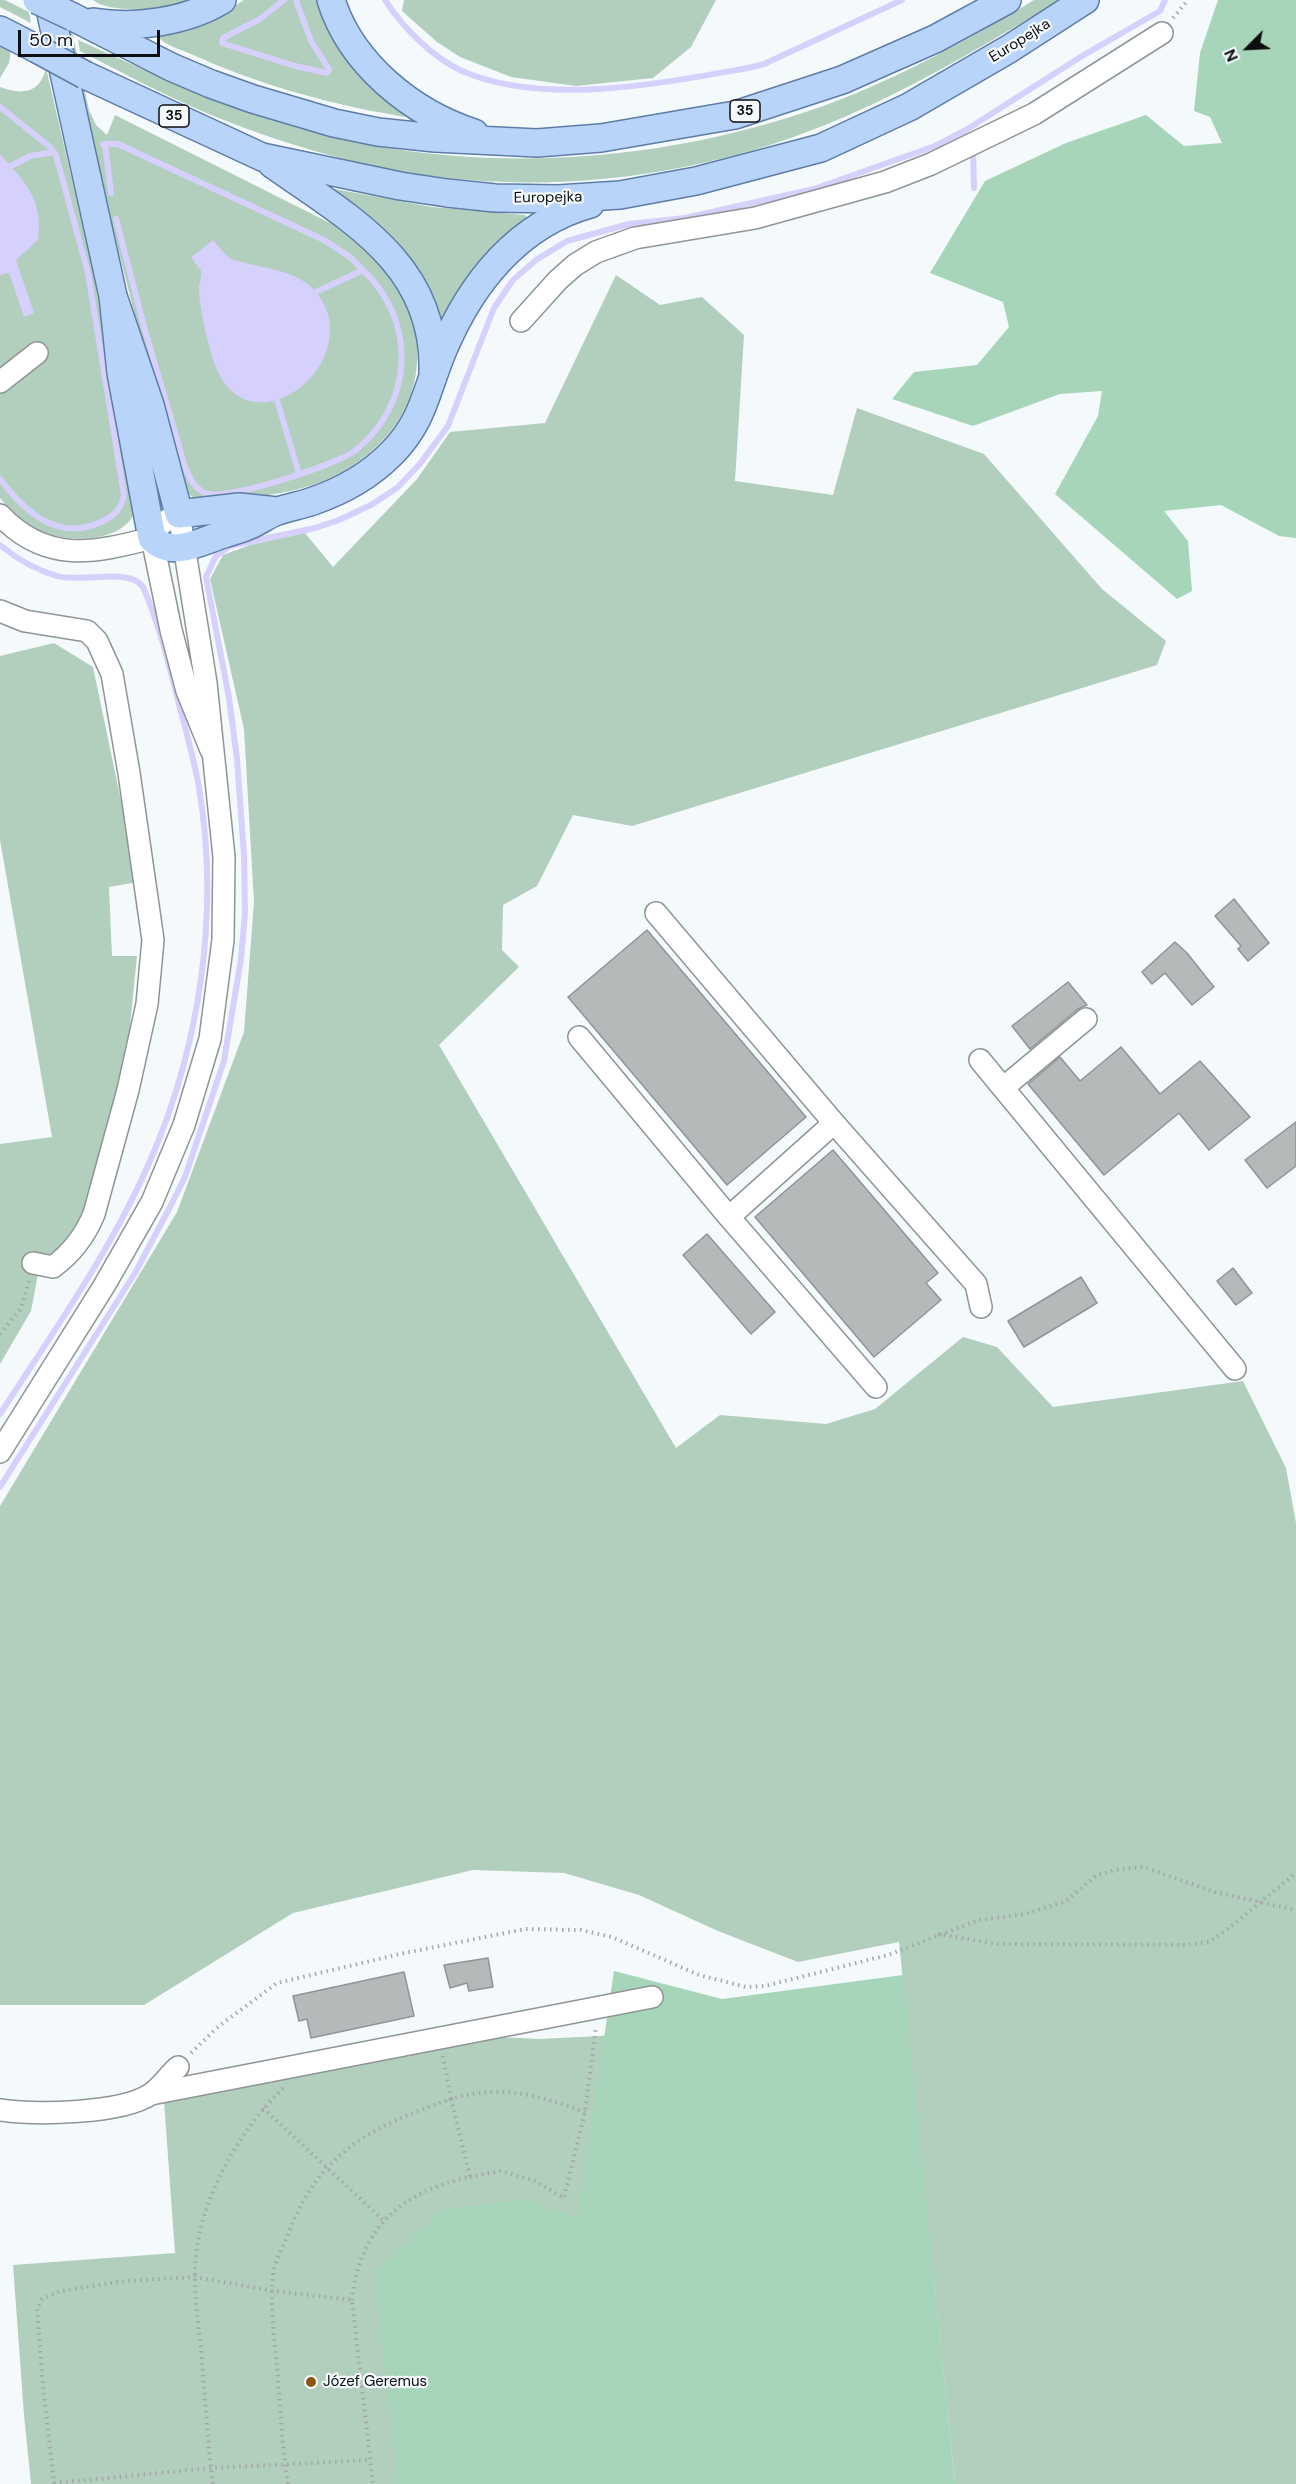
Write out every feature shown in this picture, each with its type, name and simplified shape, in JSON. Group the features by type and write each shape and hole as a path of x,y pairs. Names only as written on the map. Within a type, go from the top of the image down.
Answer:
{"main road":[{"name":"35","path":"37,0 171,67 211,84 294,112 378,132 537,143 601,138 735,115 842,80 934,39 1007,0"},
{"path":"48,0 113,296 150,405 179,514 239,507 277,511"},
{"path":"73,17 103,24 160,21 195,13 222,0"},
{"path":"331,0 342,26 355,47 392,87 437,118 501,142"},
{"name":"Europejka","path":"0,30 85,75 262,157 400,186 495,198 558,199 620,195 696,181 821,148 909,107 1009,49 1085,0"},
{"path":"262,157 357,223 388,250 403,270 424,310 433,355 432,382"},
{"path":"113,296 121,373 152,538 160,546 167,548 184,547 250,525 277,511 338,491 376,468 417,420 443,349 464,308 490,268 507,251 564,213 620,195"}],"street":[{"path":"521,321 574,265 596,252 635,238 755,218 885,182 930,164 1034,114 1162,33"},
{"path":"0,382 37,353"},
{"path":"0,1452 105,1286 152,1202 184,1125 207,1050 224,940 224,857 211,750 206,683 179,514 156,528 152,538 171,630 188,691 211,750"},
{"path":"0,515 15,531 44,546 66,551 96,550 152,538"},
{"path":"0,611 25,621 87,631 97,640 112,674 129,773 153,940 157,984 147,1004 128,1090 87,1232 66,1258 53,1268 33,1263"},
{"path":"656,913 834,1123 976,1284 981,1307"},
{"path":"1003,1088 1086,1019"},
{"path":"579,1036 729,1217 876,1387"},
{"path":"980,1060 1235,1369"},
{"path":"729,1217 834,1123"},
{"path":"0,2110 69,2112 111,2108 151,2094 652,1997"},
{"path":"151,2094 177,2067"}],"path":[{"path":"0,1334 21,1308 33,1263"},
{"path":"177,2067 219,2026 277,1983 400,1954 525,1929 581,1930 612,1937 699,1975 746,1986 765,1986 864,1962 979,1920 1025,1914 1066,1901 1097,1875 1120,1869 1143,1867 1215,1892 1296,1910"},
{"path":"938,1934 997,1944 1188,1945 1209,1942 1296,1873"},
{"path":"373,2484 352,2300 357,2270 383,2220 421,2192 447,2182 501,2171 533,2180 564,2198 585,2112 597,2028 575,2011"},
{"path":"439,2038 470,2177"},
{"path":"213,2484 195,2277 198,2239 212,2193 228,2158 263,2108 307,2065"},
{"path":"288,2484 274,2328 273,2273 306,2193 326,2167 377,2128 474,2092 520,2093 585,2112"},
{"path":"263,2108 383,2220"},
{"path":"352,2300 273,2291 195,2277 125,2281 60,2291 42,2299 37,2308 43,2386 54,2483 211,2468 370,2460"}],"green space":[{"path":"0,0 5,0 29,12 31,23 0,7"},
{"path":"60,0 65,0 89,110 96,125 107,135 115,115 342,229 366,248 403,291 416,341 417,365 413,387 405,408 393,427 379,445 361,460 323,481 288,492 197,500 187,493 173,464 93,151"},
{"path":"93,0 204,0 163,8 130,9 102,5"},
{"path":"244,0 319,0 412,118 299,94 244,76 173,47 158,37 158,34 230,9"},
{"path":"404,0 716,0 691,47 653,78 576,86 511,77 460,57 437,42 402,11"},
{"path":"1034,0 1061,0 919,81 830,123 731,156 679,168 575,181 470,180 418,174 329,155 242,127 180,101 80,51 78,40 214,99 298,128 363,144 430,154 497,158 564,157 631,152 697,141 762,125 826,105 880,83 933,57"},
{"path":"1218,0 1296,0 1296,538 1279,536 1221,505 1164,511 1188,541 1192,591 1177,599 1055,494 1098,416 1102,391 1060,394 973,426 892,399 914,372 977,365 1009,327 1003,302 930,273 985,181 1066,143 1146,115 1184,146 1222,143 1210,117 1194,111 1200,53"},
{"path":"0,43 11,49 9,63 0,78"},
{"path":"46,68 94,274 135,511 128,522 118,530 91,538 60,537 35,529 25,523 0,498 0,87 15,91 34,88 43,77"},
{"path":"329,188 432,207 525,215 528,219 442,334"},
{"path":"616,275 660,305 702,297 744,335 735,481 833,495 857,408 984,454 1102,589 1166,641 1157,665 632,826 573,815 537,886 503,905 502,950 519,967 439,1045 676,1448 720,1415 826,1424 875,1409 963,1337 997,1347 1053,1407 1243,1381 1286,1468 1296,1523 1296,2484 955,2484 899,1942 798,1962 718,1931 639,1895 564,1873 473,1870 293,1913 144,2005 0,2005 0,1506 177,1212 244,1032 254,902 244,729 210,579 223,555 250,545 305,533 333,567 417,479 450,432 545,423"},
{"path":"54,643 93,667 138,882 109,887 112,956 137,956 126,1066 82,1240 39,1269 31,1311 0,1364 0,1144 52,1137 0,840 0,656"},
{"path":"614,1971 722,1999 903,1975 955,2484 398,2484 374,2274 442,2209 527,2199 577,2218"},
{"path":"698,2031 702,2484 31,2484 13,2265 175,2253 164,2101 429,2034 540,2039"}],"shaded area":[{"path":"0,154 30,192 38,213 38,240 16,260 34,313 24,317 9,273 0,275"},
{"path":"213,240 232,259 277,270 308,284 316,292 328,316 329,341 321,364 305,383 285,397 263,402 242,398 223,381 219,373 207,339 202,314 199,290 201,271 191,257"}],"building":[{"path":"1234,899 1269,943 1248,961 1238,949 1241,946 1215,916"},
{"path":"647,930 806,1117 727,1185 568,997"},
{"path":"1175,942 1187,953 1214,987 1192,1005 1165,973 1152,984 1142,972"},
{"path":"1068,982 1087,1005 1078,1009 1030,1049 1012,1026"},
{"path":"1121,1047 1160,1094 1200,1061 1250,1117 1209,1150 1179,1113 1104,1175 1028,1084 1060,1057 1080,1081"},
{"path":"1296,1122 1296,1166 1267,1188 1245,1160"},
{"path":"833,1150 938,1273 926,1283 941,1300 874,1357 755,1217"},
{"path":"707,1234 775,1312 751,1334 683,1255"},
{"path":"1233,1268 1252,1293 1236,1305 1217,1281"},
{"path":"1081,1277 1097,1303 1024,1347 1008,1321"},
{"path":"488,1958 493,1987 469,1991 467,1983 450,1988 444,1965"},
{"path":"404,1972 414,2016 311,2038 307,2019 299,2021 293,1996"}],"waterway":[{"path":"284,0 260,19 223,38 222,43 295,66 327,73 329,69 311,41 296,0"},
{"path":"385,0 400,21 419,41 440,58 462,71 495,82 530,88 566,90 642,85 764,64 902,0"},
{"path":"0,1487 135,1273 170,1207 185,1177 224,1061 241,959 245,913 244,855 237,759 229,698 206,577 216,556 230,546 315,528 339,520 371,505 397,488 419,465 448,426 494,308 513,280 536,260 567,241 629,224 685,218 814,189 935,146 966,130 1082,56 1160,11 1165,0"},
{"path":"0,107 50,147 56,155 88,273 124,495 119,509 110,517 85,527 71,528 57,526 32,512 0,479"},
{"path":"103,144 118,144 324,240 350,257 363,270"},
{"path":"105,144 111,193"},
{"path":"973,147 974,188"},
{"path":"11,166 30,156 54,152"},
{"path":"116,219 145,330 185,467 196,487 208,494 220,494 260,486 328,464 356,450 375,431 389,409 398,386 401,362 400,337 393,313 381,290 363,270 316,292"},
{"path":"277,400 299,474"},
{"path":"0,545 27,564 57,576 127,578 137,581 143,587 163,644 195,766 205,835 207,882 206,930 193,1025 182,1072 150,1161 118,1227 0,1414"}],"place":[{"name":"Józef Geremus","path":"311,2382"}]}
